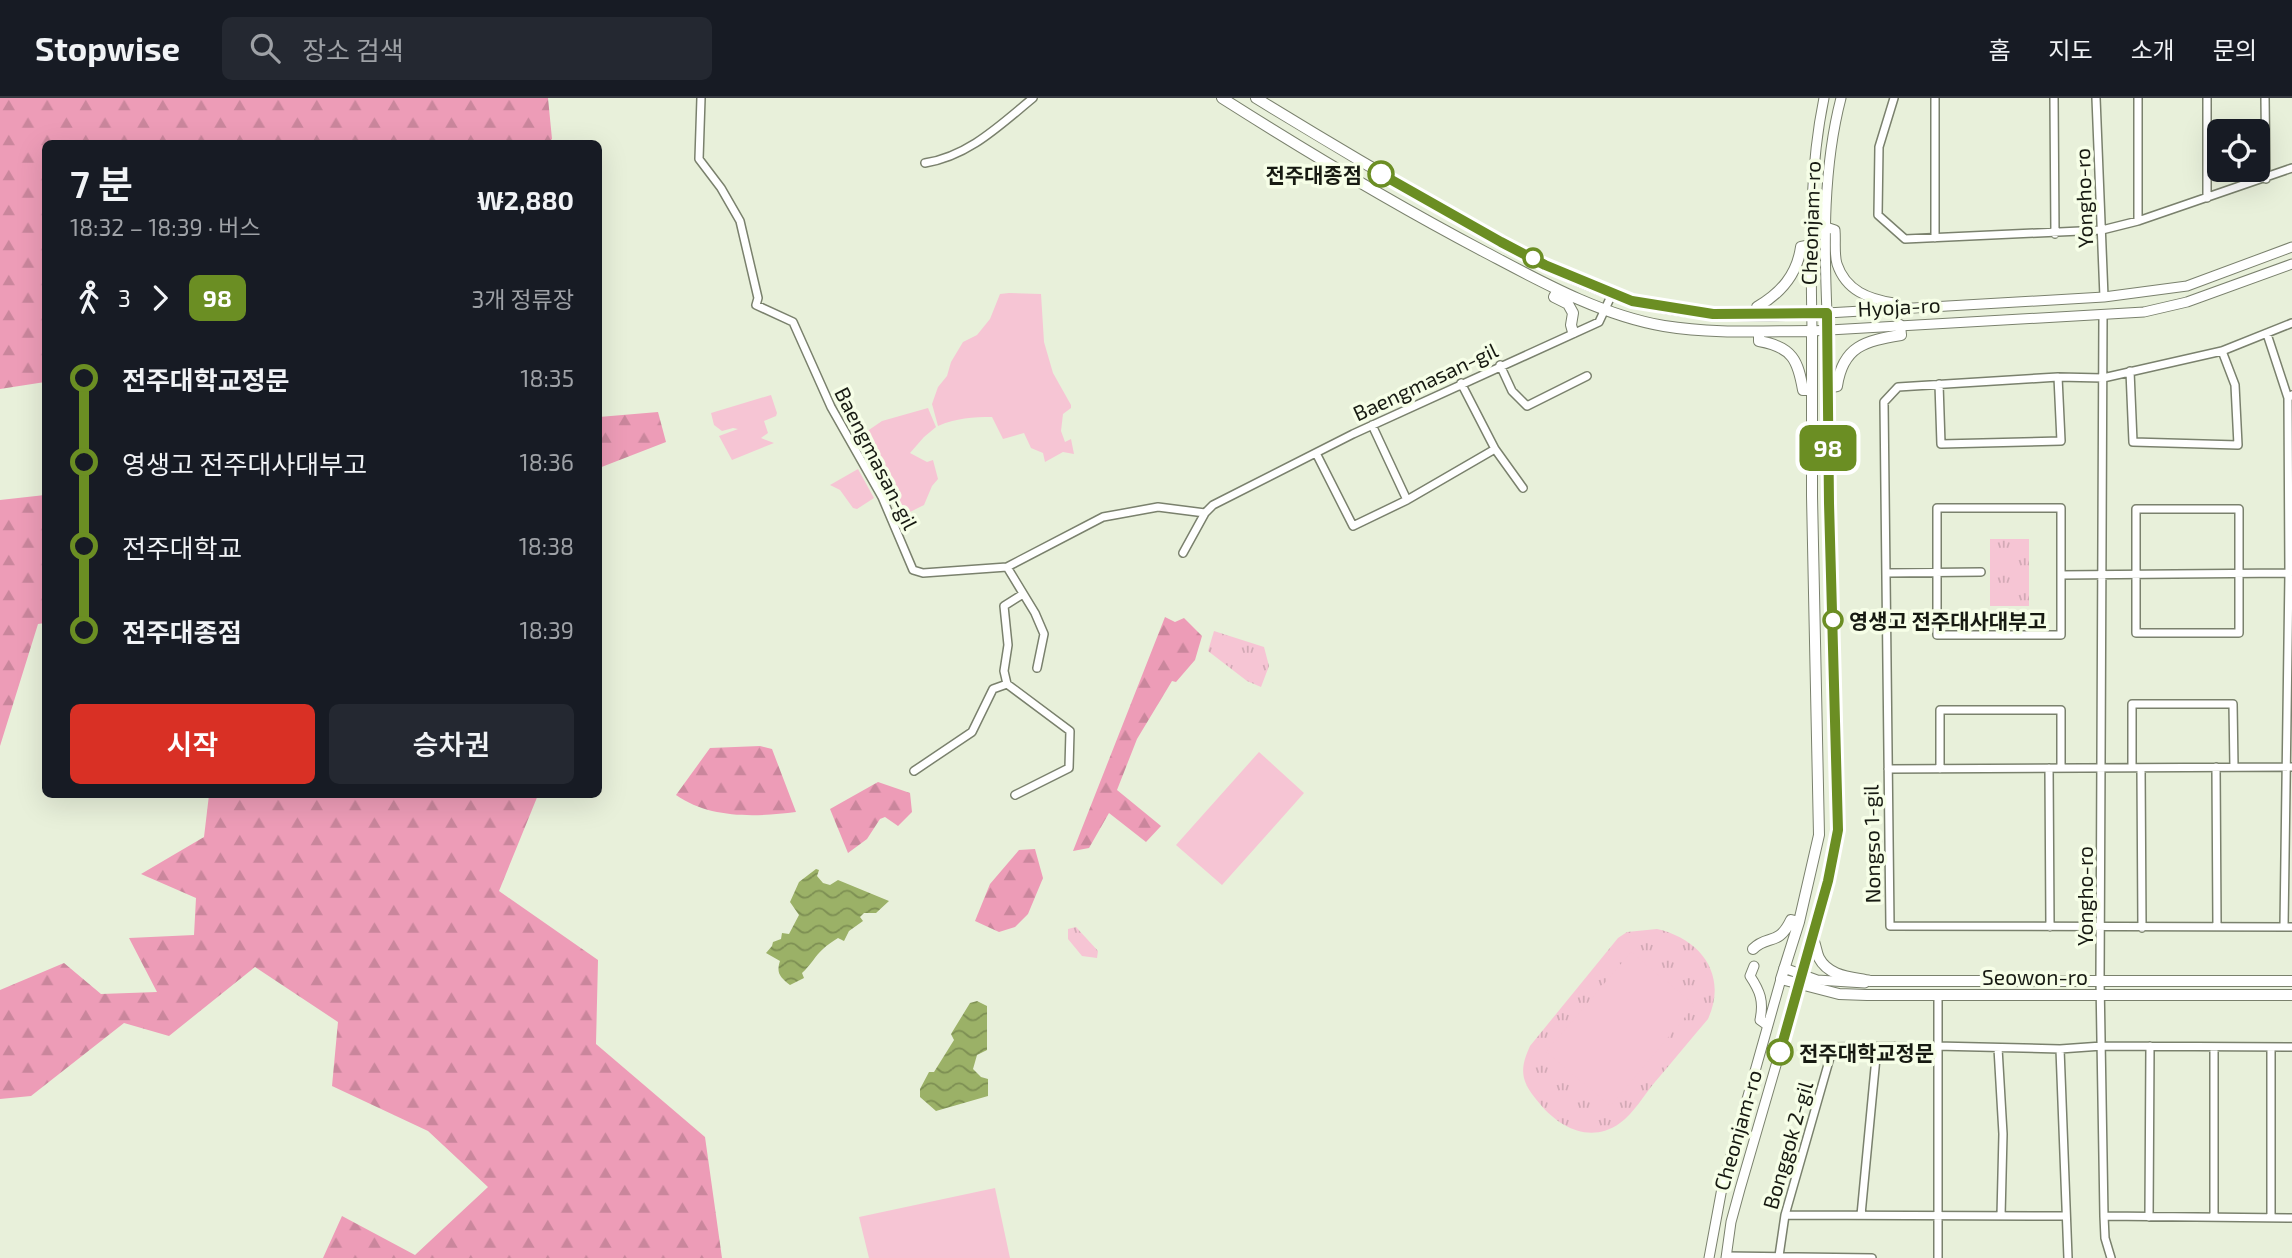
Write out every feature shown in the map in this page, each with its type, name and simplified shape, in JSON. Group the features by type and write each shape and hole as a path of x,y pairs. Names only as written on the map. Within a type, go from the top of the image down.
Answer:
{"main road":[{"name":"Hyoja-ro","path":"1222,98 1427,221 1558,290 1605,309 1664,326 1703,331 1812,331"},
{"name":"Hyoja-ro","path":"1256,98 1501,242 1612,294 1632,301 1690,312 1827,313"},
{"path":"1756,314 1757,307 1769,300 1790,280 1796,269 1801,247 1811,245"},
{"path":"1558,290 1555,296 1568,304 1573,313 1573,332"},
{"name":"Cheonjam-ro","path":"1812,937 1828,881 1838,830 1827,313"},
{"path":"1827,387 1837,386 1839,374 1851,352 1868,341 1901,335 1900,326"},
{"name":"Cheonjam-ro","path":"1781,979 1799,922 1819,835 1812,331"},
{"path":"1759,332 1759,341 1770,343 1789,354 1798,364 1803,390 1812,390"},
{"path":"1754,949 1759,943 1774,941 1785,932 1790,920 1799,922"},
{"path":"1812,937 1818,956 1829,971 1870,981"},
{"name":"Seowon-ro","path":"1781,979 1839,995 2292,995"},
{"name":"Seowon-ro","path":"1870,981 2292,981"}],"street":[{"name":"Baengmasan-gil","path":"701,98 699,159 721,188 740,221 758,298 756,305 793,322 831,407 882,497 913,570 923,573 1007,567 1103,517 1158,507 1205,513"},
{"path":"925,163 943,160 984,139 1033,98"},
{"name":"Cheonjam-ro","path":"1812,331 1811,245 1815,153 1824,98"},
{"name":"Cheonjam-ro","path":"1827,313 1826,227 1829,169 1841,98"},
{"path":"1894,98 1879,147 1878,215 1905,239 2102,230 2257,182"},
{"path":"1935,98 1935,237"},
{"path":"2054,98 2055,234"},
{"name":"Yongho-ro","path":"2096,98 2104,297"},
{"path":"2138,98 2138,221"},
{"path":"2207,98 2207,198"},
{"path":"2265,98 2266,119"},
{"path":"2270,177 2292,168"},
{"path":"1826,227 1835,230 1837,263 1852,287 1875,299 1894,303 1898,310"},
{"name":"Hyoja-ro","path":"1827,313 2104,297 2187,286 2292,247"},
{"name":"Hyoja-ro","path":"1812,331 2144,312 2187,302 2292,264"},
{"name":"Baengmasan-gil","path":"1183,553 1205,513 1213,505 1372,425 1599,321 1612,294"},
{"name":"Yongho-ro","path":"2103,315 2101,995 2104,1216 2105,1238 2111,1258"},
{"path":"2290,767 1888,769 1884,402 1898,387 2058,376 2104,378 2222,351 2292,323"},
{"path":"2267,334 2290,396 2290,767 2285,848 2288,927"},
{"path":"2130,371 2133,442 2238,445 2235,385 2222,351"},
{"path":"1500,365 1512,391 1527,407 1587,376"},
{"path":"1939,384 1941,444 2061,441 2058,376"},
{"path":"1461,383 1495,449 1523,488"},
{"path":"1372,425 1407,500"},
{"path":"1316,453 1353,526 1407,500 1495,449"},
{"path":"1937,508 2061,508 2061,635 1937,635 1937,572 1937,508"},
{"path":"2136,509 2239,509 2239,574 2239,633 2136,633 2136,509"},
{"path":"1007,567 1035,613 1044,634 1037,668"},
{"path":"1886,573 1981,572"},
{"path":"2061,575 2289,573"},
{"path":"1015,795 1069,768 1070,731 1007,684 1004,671 1008,645 1004,606 1023,594"},
{"path":"914,771 972,732 993,689 1007,684"},
{"path":"2142,928 2141,848 2132,704 2233,704 2234,767"},
{"path":"1940,769 1940,710 2061,710 2061,768"},
{"path":"2049,768 2050,928"},
{"path":"2216,768 2217,927"},
{"name":"Nongso 1-gil","path":"1888,769 1889,926 2288,927"},
{"name":"Cheonjam-ro","path":"1726,1257 1731,1222 1812,937"},
{"path":"1754,965 1749,975 1761,992 1760,1020 1767,1025"},
{"name":"Seowon-ro","path":"1784,968 1817,980 1864,984 1870,981"},
{"name":"Cheonjam-ro","path":"1709,1258 1722,1188 1781,979"},
{"path":"1938,995 1938,1258"},
{"path":"2149,1217 2150,1046"},
{"path":"2214,1046 2214,1217"},
{"name":"Bonggok 2-gil","path":"1779,1256 1785,1215 1833,1047 2292,1047"},
{"path":"1861,1216 1877,1047"},
{"path":"2272,1047 2272,1218"},
{"path":"1998,1048 2003,1134 2001,1216"},
{"path":"2060,1049 2068,1258"},
{"path":"1785,1215 2066,1216"},
{"path":"2104,1216 2292,1218"},
{"path":"1726,1257 1872,1258"}],"green space":[{"path":"0,98 548,98 551,140 42,140 42,382 0,389"},
{"path":"1000,294 1041,294 1044,342 1053,373 1071,405 1063,414 1061,431 1065,442 1071,439 1074,454 1063,452 1045,462 1043,453 1031,448 1024,433 1003,439 992,417 965,418 938,426 932,404 938,387 947,376 951,362 963,342 977,335 990,319"},
{"path":"771,395 777,413 764,421 768,433 761,438 774,443 732,460 719,436 738,429 722,431 714,425 711,413"},
{"path":"928,408 936,427 910,453 927,462 933,460 938,479 924,505 902,516 860,436 882,421"},
{"path":"658,412 666,442 602,467 602,417"},
{"path":"858,469 874,498 857,509 853,508 840,490 830,485"},
{"path":"42,495 42,623 38,624 0,746 0,500"},
{"path":"1990,539 2029,539 2029,606 1990,606"},
{"path":"1165,617 1175,622 1184,618 1202,636 1195,660 1176,682 1172,681 1137,739 1117,790 1161,826 1146,842 1109,813 1089,848 1073,851"},
{"path":"1214,631 1264,647 1269,666 1261,687 1247,681 1208,651"},
{"path":"760,746 772,749 796,812 749,815 718,812 689,803 676,795 710,748"},
{"path":"1259,752 1304,793 1222,885 1176,845"},
{"path":"878,782 910,793 912,812 898,826 885,817 880,819 867,839 848,853 830,809"},
{"path":"209,798 537,798 499,891 598,960 596,1044 705,1137 722,1258 323,1258 342,1216 415,1255 488,1187 428,1131 332,1086 338,1022 255,967 169,1036 124,1023 31,1096 0,1099 0,990 64,963 101,994 157,992 129,938 194,935 196,898 141,874 204,837"},
{"path":"1035,849 1043,878 1028,914 1015,927 999,932 975,921 990,884 1019,850"},
{"path":"1076,927 1098,951 1097,958 1082,956 1068,939 1068,929"},
{"path":"1657,929 1686,941 1698,950 1706,961 1715,988 1708,1019 1620,1123 1609,1129 1587,1133 1566,1126 1548,1113 1526,1083 1523,1070 1530,1046 1618,938 1627,932"},
{"path":"1631,952 1695,1005 1611,1106 1546,1052"},
{"path":"995,1188 1010,1258 869,1258 859,1217"}],"water":[{"path":"816,869 819,870 817,876 823,883 830,885 838,880 889,901 876,913 864,913 860,917 863,921 849,931 844,941 838,938 826,946 802,973 804,978 790,985 780,974 780,961 766,953 773,942 781,939 782,933 789,934 799,915 790,902 799,882"},
{"path":"977,1001 987,1006 987,1050 977,1055 973,1069 981,1077 988,1079 988,1096 936,1111 920,1097 920,1089 929,1072 934,1072 954,1040 951,1034 970,1003"}],"bus line":[{"name":"98","path":"1381,174 1545,265 1632,301 1713,314 1827,313 1838,830 1828,881 1780,1052"}],"place":[{"name":"전주대종점","path":"1381,174"},
{"name":"영생고 전주대사대부고","path":"1833,620"},
{"name":"전주대학교정문","path":"1780,1052"}]}
